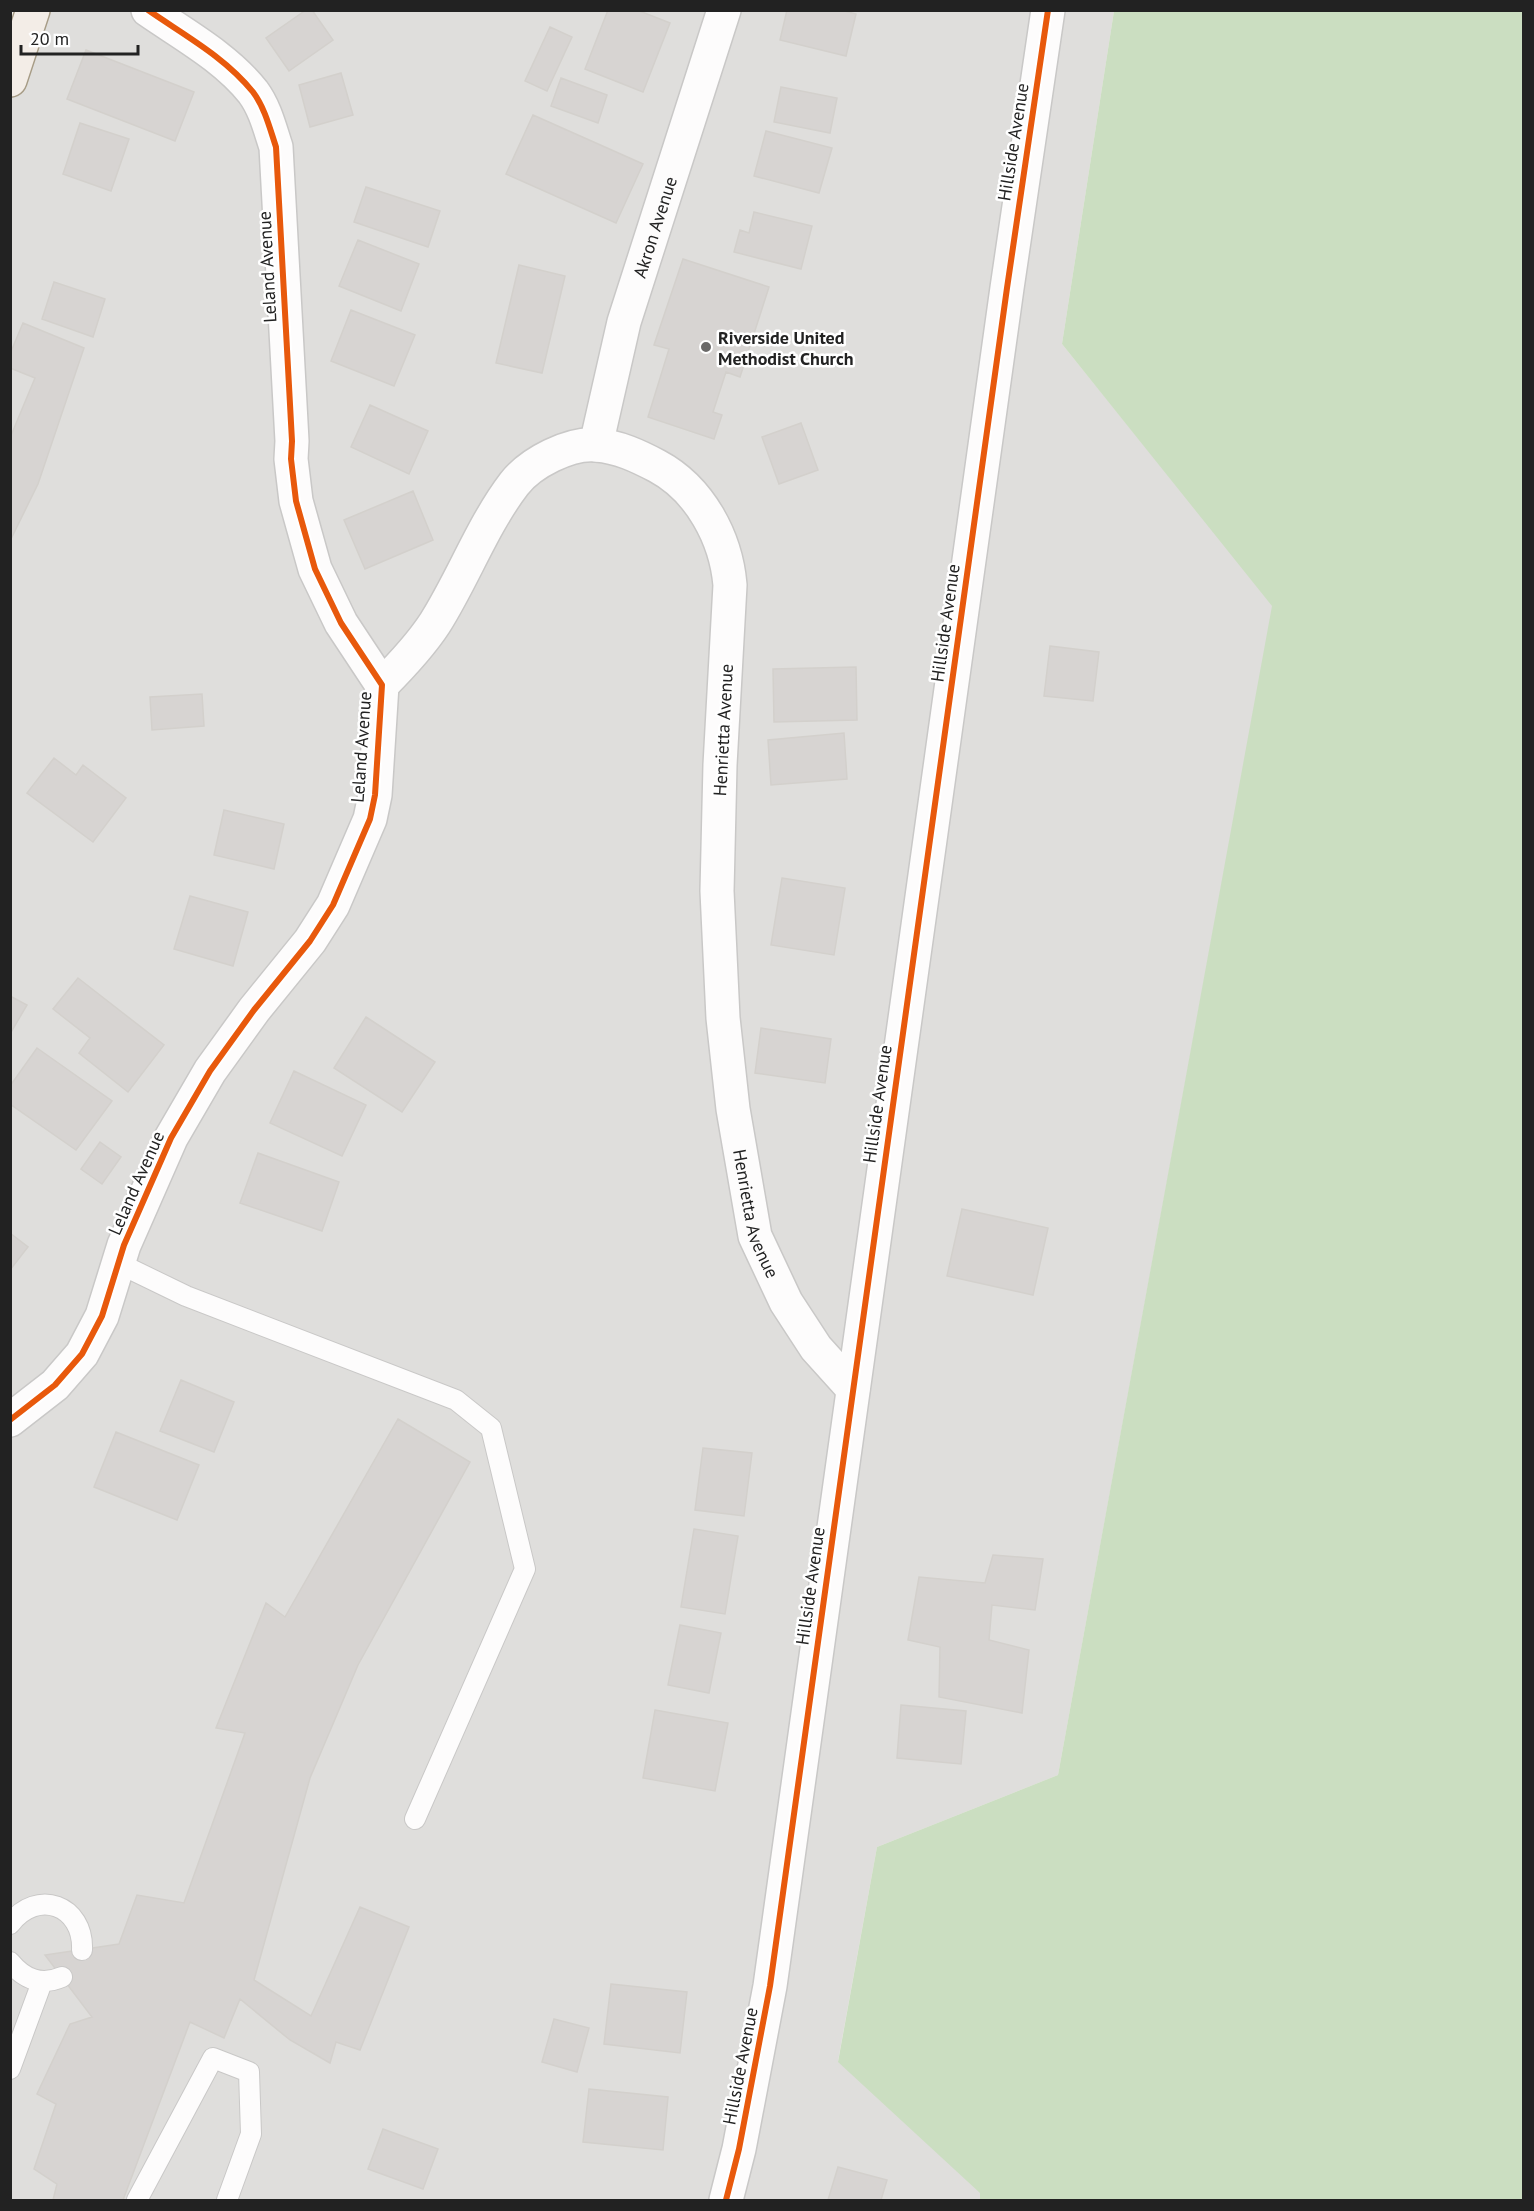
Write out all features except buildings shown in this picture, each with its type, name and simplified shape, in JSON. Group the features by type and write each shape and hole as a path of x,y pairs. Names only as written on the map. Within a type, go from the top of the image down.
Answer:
{"main road":[{"path":"10,80 33,10"}],"street":[{"name":"Leland Avenue","path":"10,1420 55,1385 82,1354 102,1316 124,1245 171,1138 210,1071 254,1010 310,941 333,905 370,819 375,795 382,685 341,623 315,569 296,501 291,459 292,441 276,147 268,119 254,93 224,62 148,10"},
{"name":"Akron Avenue","path":"596,445 624,322 724,10"},
{"name":"Hillside Avenue","path":"726,2200 739,2149 770,1986 1000,336 1048,10"},
{"name":"Henrietta Avenue","path":"382,685 411,656 435,623 502,502 515,483 538,463 566,450 596,445 633,453 667,471 696,497 716,530 728,566 730,585 720,765 717,891 723,1018 733,1109 755,1236 786,1302 816,1348 853,1389"}],"lane":[{"path":"118,1263 186,1296 456,1400 491,1428 525,1569 415,1819"},
{"path":"10,1924 18,1914 28,1908 53,1905 65,1910 74,1918 81,1929 82,1950"},
{"path":"10,1962 30,1979 42,1982 62,1977"},
{"path":"10,2069 42,1982"},
{"path":"138,2200 213,2058 249,2072 251,2134 227,2200"}],"shaded area":[{"path":"33,11 1114,11 1062,344 1273,605 1058,1775 877,1847 838,2061 981,2193 980,2200 11,2200 10,80"}],"green space":[{"path":"1114,11 1523,11 1523,2200 980,2200 980,2193 838,2062 877,1847 1058,1775 1272,606 1062,344"}],"cycle path":[{"path":"10,1420 55,1385 82,1354 102,1316 124,1245 171,1138 210,1071 254,1010 310,941 333,905 370,819 375,795 382,685 341,623 315,569 296,501 291,459 292,441 276,147 261,105 242,79 204,47 148,10"},
{"path":"726,2200 739,2149 770,1986 1007,288 1048,10"}],"place":[{"name":"Riverside United Methodist Church","path":"706,347"}]}
